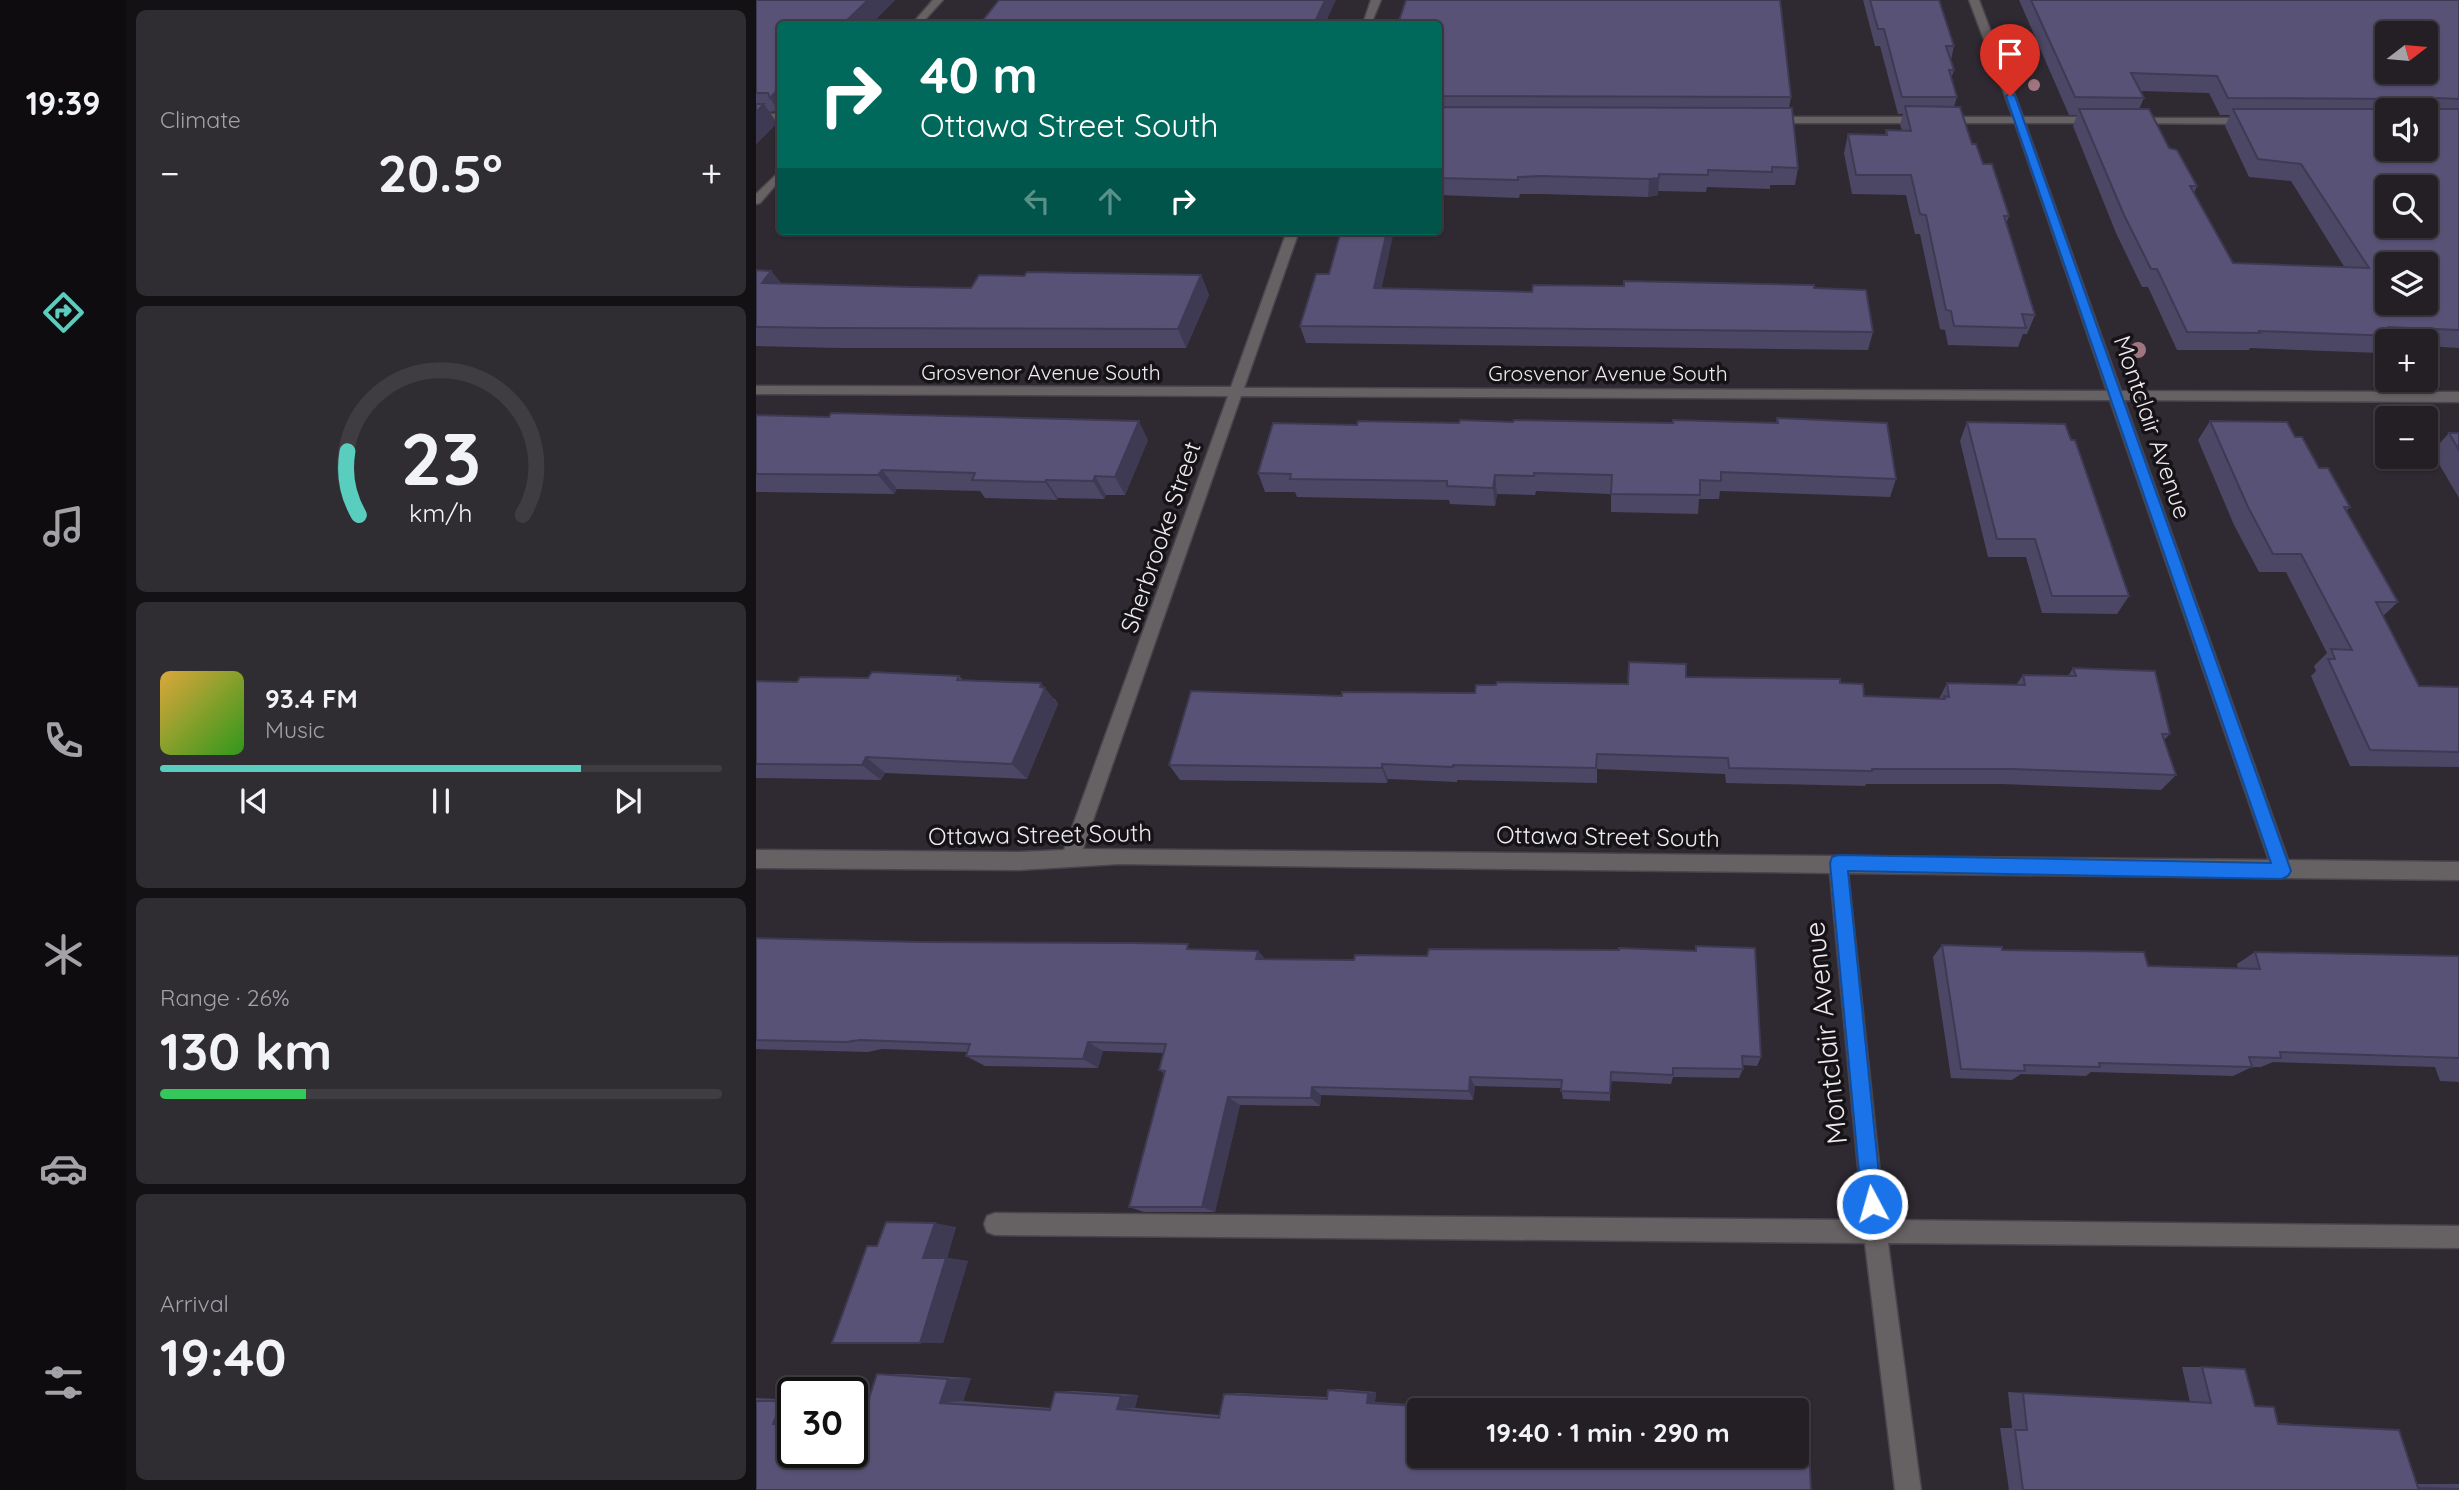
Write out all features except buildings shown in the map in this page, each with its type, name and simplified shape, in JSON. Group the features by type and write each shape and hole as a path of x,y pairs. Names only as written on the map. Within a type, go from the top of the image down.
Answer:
{"street":[{"path":"919,21 938,0"},
{"path":"1368,21 1376,0"},
{"name":"Montclair Avenue","path":"1974,0 2020,120 2282,871"},
{"path":"756,117 777,117"},
{"path":"1757,120 2264,121"},
{"path":"756,201 777,177"},
{"name":"Sherbrooke Street","path":"1071,858 1292,235"},
{"name":"Grosvenor Avenue South","path":"756,390 2459,397"},
{"name":"Ottawa Street South","path":"756,859 1019,861 1119,856 1838,863 2282,871 2459,870"},
{"name":"Montclair Avenue","path":"1838,863 1875,1230 1908,1490"},
{"path":"995,1224 2459,1237"}],"route":[{"path":"1872,1204 1838,863 2282,871 2010,96"}]}
